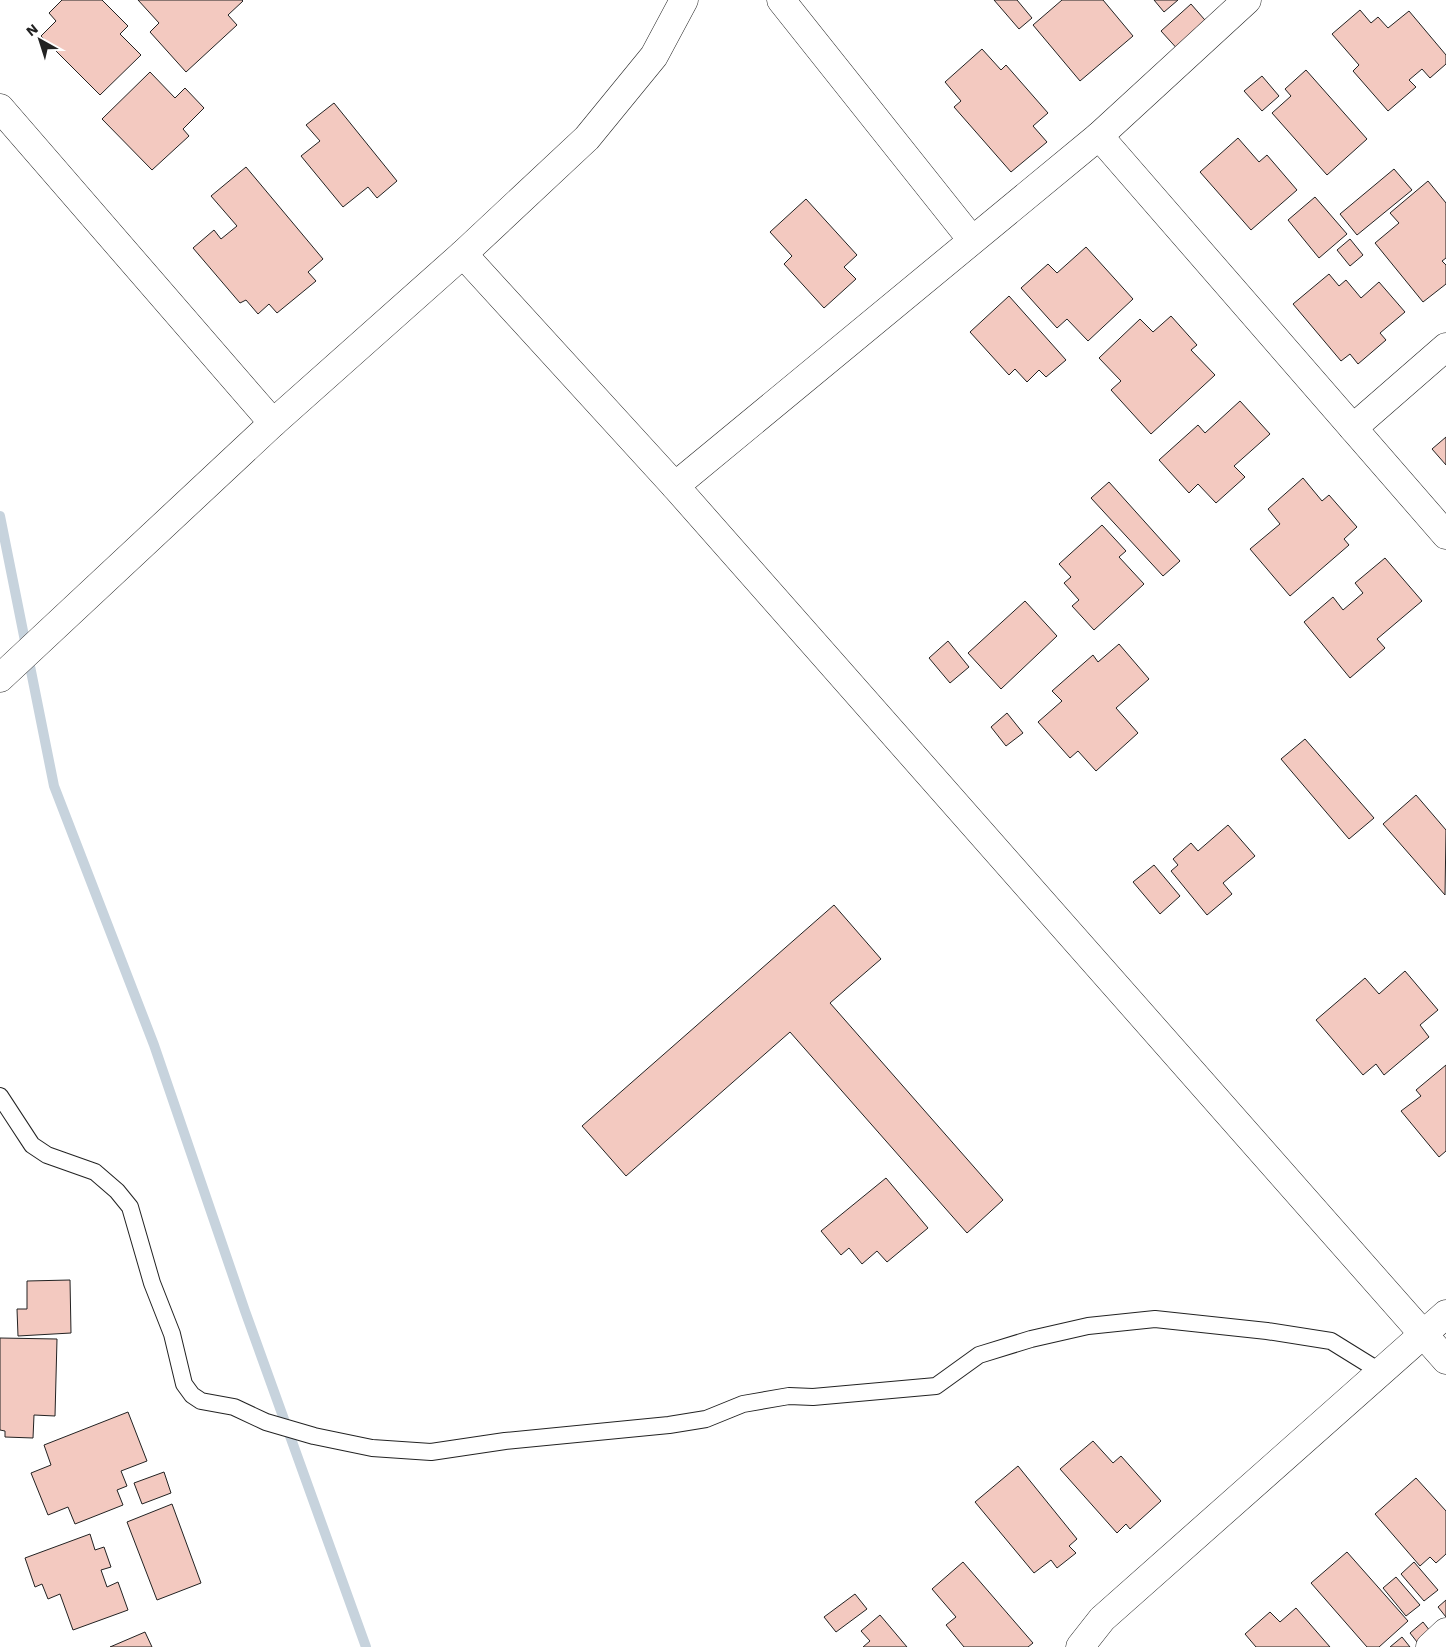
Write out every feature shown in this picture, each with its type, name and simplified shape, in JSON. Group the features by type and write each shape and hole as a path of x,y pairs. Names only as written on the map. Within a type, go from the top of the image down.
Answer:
{"street":[{"path":"4,674 273,423 463,254 587,138 654,56 684,0"},
{"path":"781,0 972,240"},
{"path":"675,486 1099,136 1247,0"},
{"path":"0,108 273,423"},
{"path":"1099,136 1446,535"},
{"path":"463,254 675,486 1446,1360"},
{"path":"1354,428 1446,347"},
{"path":"1080,1647 1102,1619 1446,1314"},
{"path":"1430,1647 1446,1632"}],"lane":[{"path":"0,1096 32,1145 47,1155 95,1172 118,1191 130,1207 152,1282 172,1334 184,1384 192,1395 201,1401 234,1407 266,1422 314,1436 372,1448 431,1452 506,1441 669,1425 706,1419 743,1404 789,1396 813,1397 936,1386 979,1355 1031,1339 1088,1326 1155,1318 1267,1331 1331,1342 1381,1372"}],"building":[{"path":"62,0 102,0 128,26 120,34 141,55 100,95 41,36 56,21 49,13"},
{"path":"138,0 243,1 228,15 237,25 186,72 150,32 159,23"},
{"path":"994,0 1017,0 1032,18 1019,29"},
{"path":"1062,0 1103,0 1133,36 1080,81 1033,25"},
{"path":"1154,0 1178,0 1164,12"},
{"path":"1191,4 1211,27 1181,53 1161,31"},
{"path":"1360,10 1371,23 1378,17 1388,28 1409,11 1446,55 1446,64 1430,78 1422,69 1409,80 1416,87 1388,111 1353,71 1359,65 1332,34"},
{"path":"982,49 1001,70 1006,65 1048,113 1033,126 1047,142 1011,172 954,107 961,101 945,82"},
{"path":"1306,70 1367,139 1327,175 1272,113 1291,96 1285,89"},
{"path":"150,72 175,98 185,88 204,108 183,129 189,136 152,170 102,119"},
{"path":"1262,76 1279,96 1262,111 1244,91"},
{"path":"334,103 397,181 377,198 368,187 343,207 301,156 320,141 306,125"},
{"path":"1238,138 1259,162 1267,155 1297,190 1251,230 1200,172"},
{"path":"246,167 323,259 308,272 316,281 277,313 269,304 258,314 246,300 240,303 193,248 214,230 221,239 237,226 211,196"},
{"path":"1394,169 1412,190 1357,235 1340,214"},
{"path":"1428,181 1446,203 1446,258 1442,261 1446,265 1446,284 1423,302 1375,243 1399,223 1390,213"},
{"path":"1315,197 1347,234 1319,258 1288,220"},
{"path":"806,199 857,255 844,267 856,279 824,308 784,264 792,256 770,232"},
{"path":"1350,239 1363,255 1350,266 1337,250"},
{"path":"1086,247 1133,299 1088,341 1067,319 1057,328 1021,288 1048,264 1057,273"},
{"path":"1329,274 1339,286 1346,280 1361,298 1379,282 1405,312 1380,333 1386,340 1358,364 1350,354 1341,361 1293,304"},
{"path":"1009,296 1066,360 1046,377 1039,370 1027,382 1015,369 1009,375 970,332"},
{"path":"1171,316 1197,345 1191,350 1215,375 1151,434 1111,390 1121,381 1099,358 1140,319 1153,332"},
{"path":"1240,401 1270,434 1234,466 1245,477 1216,503 1198,484 1189,493 1159,460 1198,425 1205,433"},
{"path":"1446,437 1446,465 1432,449"},
{"path":"1303,478 1322,501 1329,495 1357,527 1344,539 1349,545 1290,596 1250,549 1280,524 1268,509"},
{"path":"1109,482 1180,561 1163,576 1091,498"},
{"path":"1102,525 1126,551 1119,557 1144,584 1094,630 1072,606 1079,600 1064,583 1071,577 1059,564"},
{"path":"1385,558 1422,601 1377,639 1385,648 1350,678 1304,622 1333,597 1343,610 1363,593 1355,583"},
{"path":"1025,601 1057,636 1001,689 968,653"},
{"path":"948,641 969,667 950,683 929,658"},
{"path":"1119,644 1149,679 1116,708 1138,733 1096,771 1078,751 1070,758 1038,722 1062,701 1052,691 1093,655 1098,662"},
{"path":"1007,713 1023,733 1006,746 991,727"},
{"path":"1305,739 1374,818 1349,839 1281,759"},
{"path":"1416,795 1446,830 1445,895 1383,824"},
{"path":"1228,825 1255,856 1223,883 1232,894 1207,915 1171,871 1178,865 1173,859 1191,843 1198,851"},
{"path":"1154,865 1180,896 1160,914 1133,882"},
{"path":"834,905 881,959 830,1003 1003,1200 967,1233 790,1032 626,1176 582,1126"},
{"path":"1405,971 1438,1010 1420,1025 1429,1037 1384,1075 1376,1064 1363,1075 1316,1020 1365,978 1379,994"},
{"path":"1446,1065 1446,1151 1439,1157 1401,1111 1421,1096 1416,1090"},
{"path":"886,1178 928,1228 887,1262 877,1251 862,1264 849,1248 841,1255 821,1231"},
{"path":"70,1280 71,1333 18,1336 17,1309 27,1309 27,1281"},
{"path":"0,1338 57,1339 55,1416 34,1415 33,1438 5,1437 5,1431 0,1430"},
{"path":"128,1412 147,1461 121,1471 127,1486 117,1490 123,1505 75,1524 68,1507 48,1515 31,1473 51,1465 44,1445"},
{"path":"1093,1441 1113,1463 1121,1456 1161,1501 1130,1529 1126,1524 1117,1533 1060,1469"},
{"path":"1018,1466 1077,1539 1069,1546 1076,1553 1057,1568 1051,1560 1034,1573 975,1502"},
{"path":"164,1472 171,1493 142,1504 134,1483"},
{"path":"1416,1478 1446,1511 1446,1554 1436,1563 1430,1557 1420,1566 1375,1514"},
{"path":"172,1504 201,1583 157,1600 127,1522"},
{"path":"90,1534 95,1550 104,1547 111,1567 101,1570 107,1587 118,1582 128,1610 73,1630 60,1594 48,1599 42,1584 35,1587 25,1558"},
{"path":"1347,1552 1408,1621 1379,1647 1367,1647 1311,1583"},
{"path":"963,1562 1033,1643 1028,1647 964,1647 946,1625 956,1617 932,1589"},
{"path":"1414,1562 1438,1590 1424,1601 1401,1574"},
{"path":"1396,1577 1420,1605 1406,1616 1383,1588"},
{"path":"855,1594 867,1609 836,1632 824,1617"},
{"path":"1446,1600 1446,1617 1438,1607"},
{"path":"1296,1608 1330,1647 1256,1647 1245,1634 1270,1612 1280,1622"},
{"path":"880,1615 907,1647 863,1647 870,1641 861,1631"},
{"path":"1423,1622 1434,1636 1421,1647 1410,1633"},
{"path":"145,1632 152,1647 110,1647"},
{"path":"1402,1637 1410,1647 1390,1647"}],"waterway":[{"path":"0,516 54,786 154,1045 245,1311 366,1647"}]}
